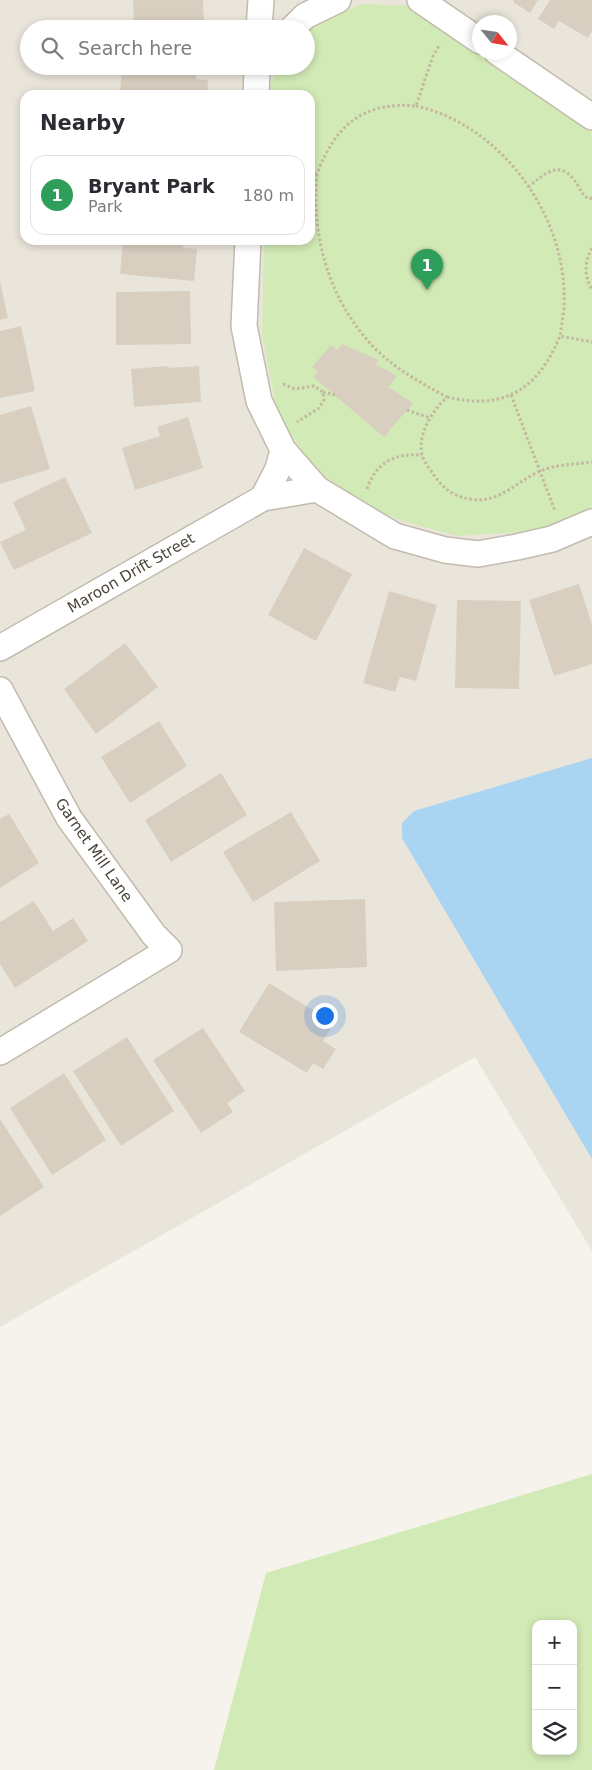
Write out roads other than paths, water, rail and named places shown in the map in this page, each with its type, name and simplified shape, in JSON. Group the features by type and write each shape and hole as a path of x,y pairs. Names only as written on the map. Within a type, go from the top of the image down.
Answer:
{"street":[{"path":"260,20 261,0"},
{"path":"301,20 305,16 338,0"},
{"path":"420,0 472,36"},
{"path":"509,60 592,117"},
{"path":"256,90 257,75"},
{"path":"248,245 244,326 259,401 283,450 317,489 395,536 445,550 478,554 552,539 592,522"},
{"path":"263,498 278,468 283,450"},
{"path":"263,498 317,489"},
{"name":"Maroon Drift Street","path":"0,648 263,498"},
{"name":"Garnet Mill Lane","path":"0,690 69,818 154,935 170,950 0,1052"}],"water":[{"path":"592,758 592,1159 402,838 402,823 414,811"}],"place":[{"name":"Bryant Park","path":"427,290"}]}
